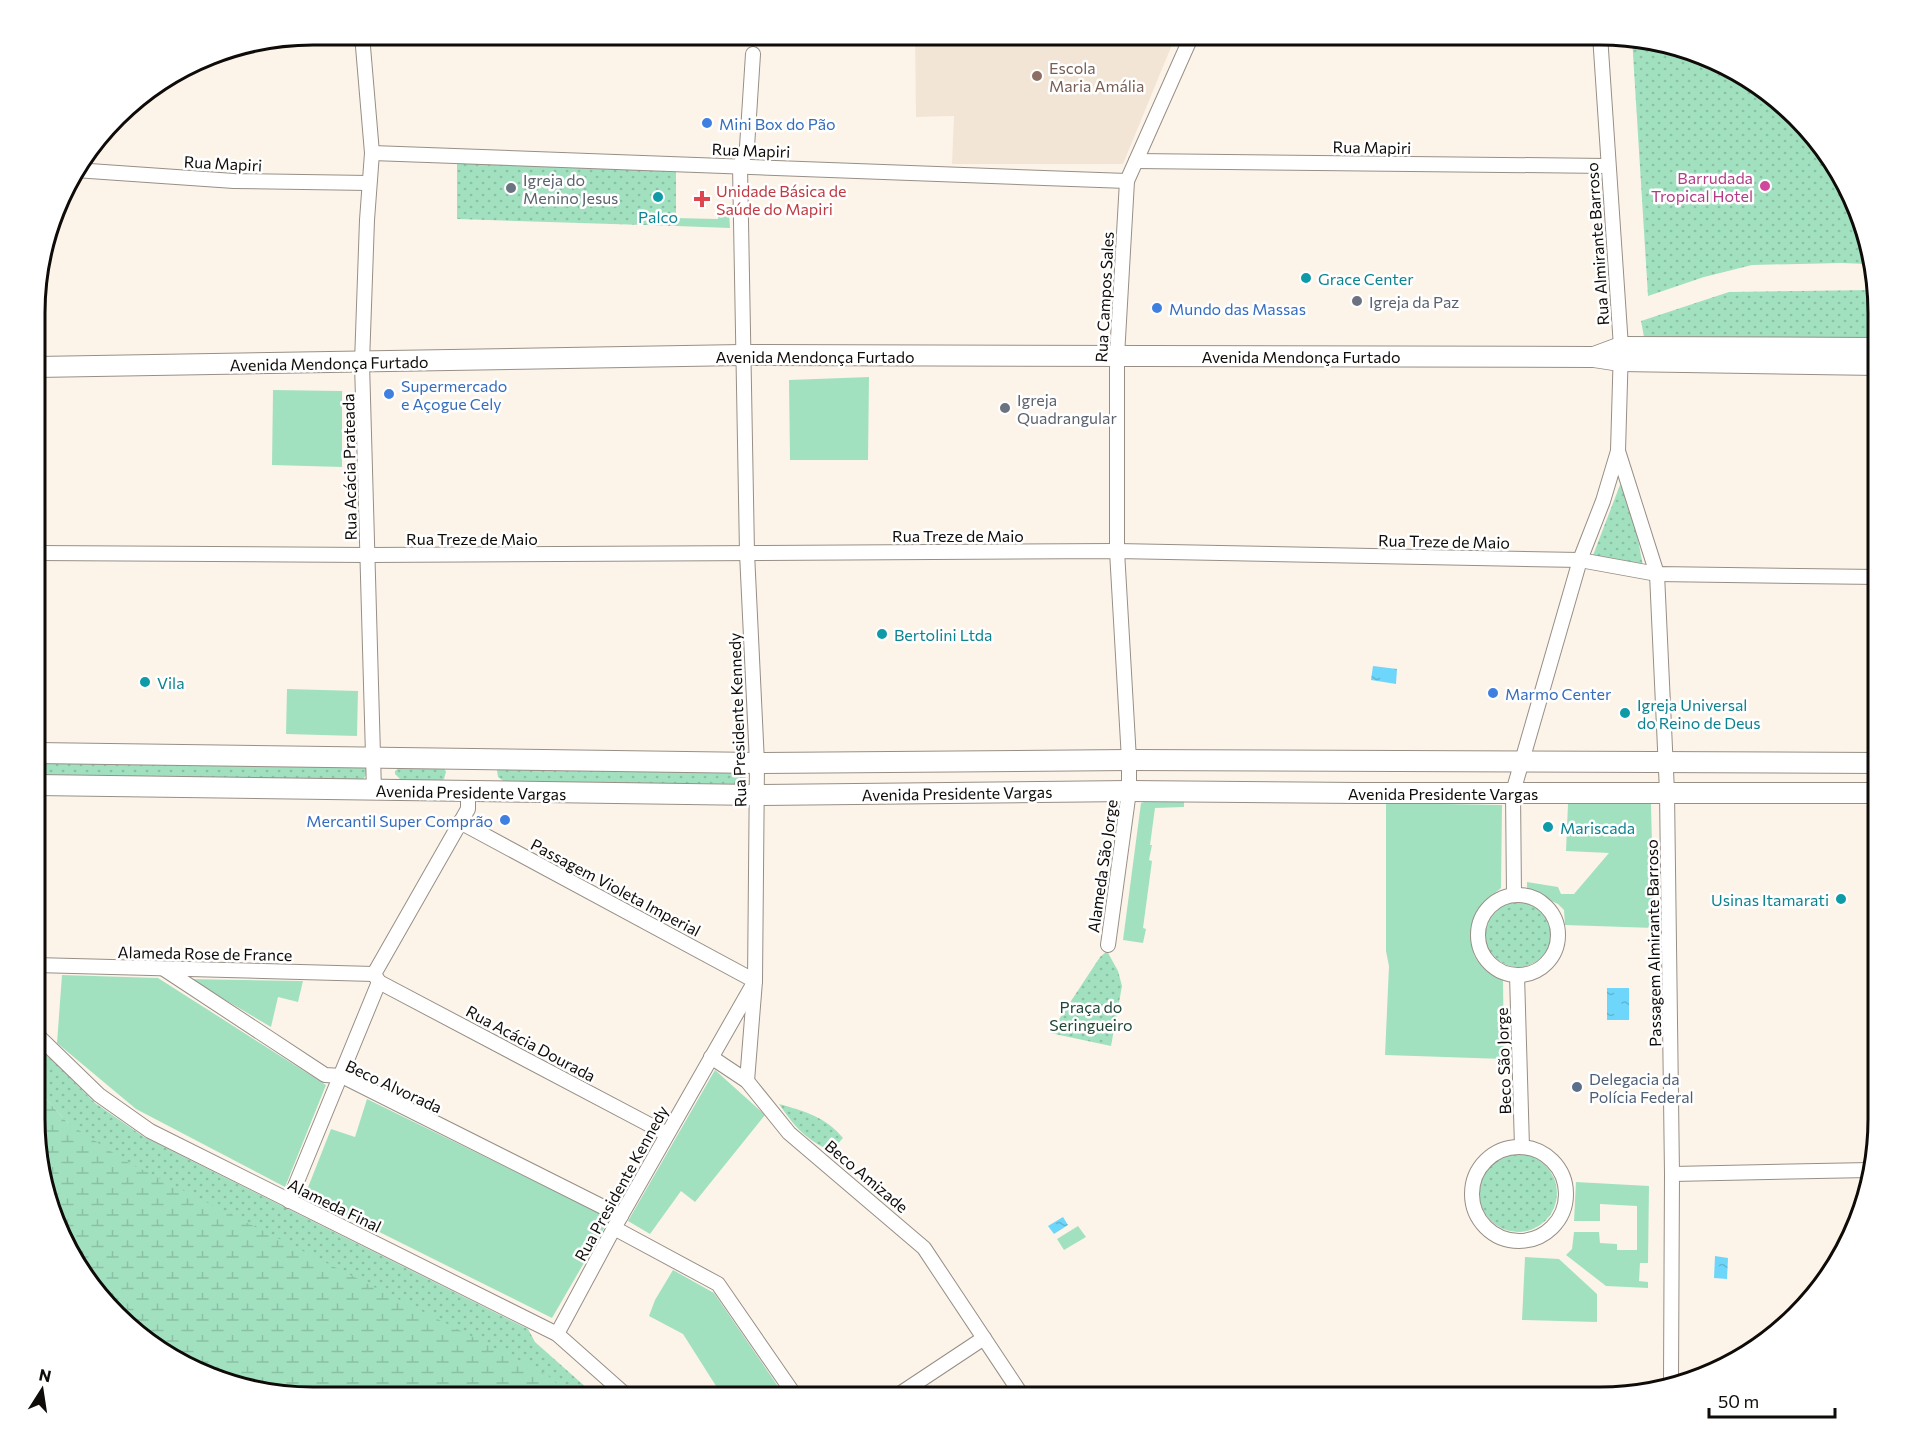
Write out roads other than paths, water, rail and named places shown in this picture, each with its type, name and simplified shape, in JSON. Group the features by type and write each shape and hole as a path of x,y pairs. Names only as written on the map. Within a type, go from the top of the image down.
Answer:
{"street":[{"name":"Rua Acácia Prateada","path":"363,45 372,153 362,363 374,791"},
{"name":"Rua Campos Sales","path":"1129,791 1130,760 1117,551 1117,356 1127,181 1188,45"},
{"name":"Rua Almirante Barroso","path":"1514,792 1580,560 1603,501 1618,451 1620,354 1601,45"},
{"name":"Rua Presidente Kennedy","path":"557,1334 755,981 757,763 747,553 740,166 747,147 753,54"},
{"name":"Rua Mapiri","path":"372,153 1127,181"},
{"name":"Rua Mapiri","path":"1136,161 1607,166"},
{"name":"Rua Mapiri","path":"86,171 234,182 369,183"},
{"name":"Avenida Mendonça Furtado","path":"45,367 742,356 1594,357 1620,354 1868,348"},
{"name":"Avenida Mendonça Furtado","path":"1620,354 1868,365"},
{"name":"Rua Almirante Barroso","path":"1618,451 1657,574 1667,792"},
{"name":"Rua Treze de Maio","path":"45,553 367,555 1117,551 1580,560 1657,574 1868,577"},
{"name":"Avenida Presidente Vargas","path":"45,753 757,763 1130,760 1868,763"},
{"name":"Avenida Presidente Vargas","path":"45,785 757,795 1129,791 1358,794 1868,793"},
{"path":"289,1201 342,1076 376,978 468,808 468,791"},
{"name":"Alameda São Jorge","path":"1108,945 1129,791"},
{"path":"1514,792 1514,895"},
{"name":"Passagem Almirante Barroso","path":"1667,792 1672,1174 1671,1377"},
{"name":"Passagem Violeta Imperial","path":"460,822 755,981"},
{"path":"1514,895 1538,900 1555,919 1558,931 1553,955 1545,965 1534,972 1517,975 1498,970 1488,962 1477,939 1478,926 1483,914 1502,898 1514,895"},
{"name":"Alameda Rose de France","path":"45,965 376,978"},
{"name":"Beco Alvorada","path":"164,969 325,1076 342,1076 618,1222 718,1284 788,1387"},
{"name":"Beco São Jorge","path":"1517,975 1522,1147"},
{"name":"Rua Acácia Dourada","path":"376,978 668,1134"},
{"path":"747,1081 755,981"},
{"name":"Alameda Final","path":"45,1043 99,1095 150,1131 557,1334 617,1387"},
{"name":"Beco Amizade","path":"711,1057 747,1081 789,1133 924,1248 1016,1387"},
{"path":"1522,1147 1536,1150 1558,1167 1567,1193 1562,1213 1550,1230 1539,1237 1525,1241 1512,1241 1498,1237 1486,1229 1472,1206 1471,1196 1474,1177 1482,1164 1493,1154 1507,1148 1522,1147"},
{"path":"1672,1174 1863,1170"},
{"path":"910,1387 984,1338"}],"water":[{"path":"1373,666 1397,669 1396,684 1371,680"},
{"path":"1607,988 1629,988 1629,1020 1607,1020"},
{"path":"1063,1217 1068,1225 1054,1234 1048,1226"},
{"path":"1715,1256 1728,1258 1727,1279 1714,1278"}],"place":[{"name":"Escola Maria Amália","path":"1037,76"},
{"name":"Mini Box do Pão","path":"707,123"},
{"name":"Barrudada Tropical Hotel","path":"1765,186"},
{"name":"Igreja do Menino Jesus","path":"511,188"},
{"name":"Palco","path":"658,197"},
{"name":"Unidade Básica de Saúde do Mapiri","path":"702,199"},
{"name":"Grace Center","path":"1306,278"},
{"name":"Igreja da Paz","path":"1357,301"},
{"name":"Mundo das Massas","path":"1157,308"},
{"name":"Supermercado e Açogue Cely","path":"389,394"},
{"name":"Igreja Quadrangular","path":"1005,408"},
{"name":"Bertolini Ltda","path":"882,634"},
{"name":"Vila","path":"145,682"},
{"name":"Marmo Center","path":"1493,693"},
{"name":"Igreja Universal do Reino de Deus","path":"1625,713"},
{"name":"Mercantil Super Comprão","path":"505,820"},
{"name":"Mariscada","path":"1548,827"},
{"name":"Usinas Itamarati","path":"1841,899"},
{"name":"Delegacia da Polícia Federal","path":"1577,1087"}],"park label":[{"name":"Praça do Seringueiro","path":"1091,1015"}]}
